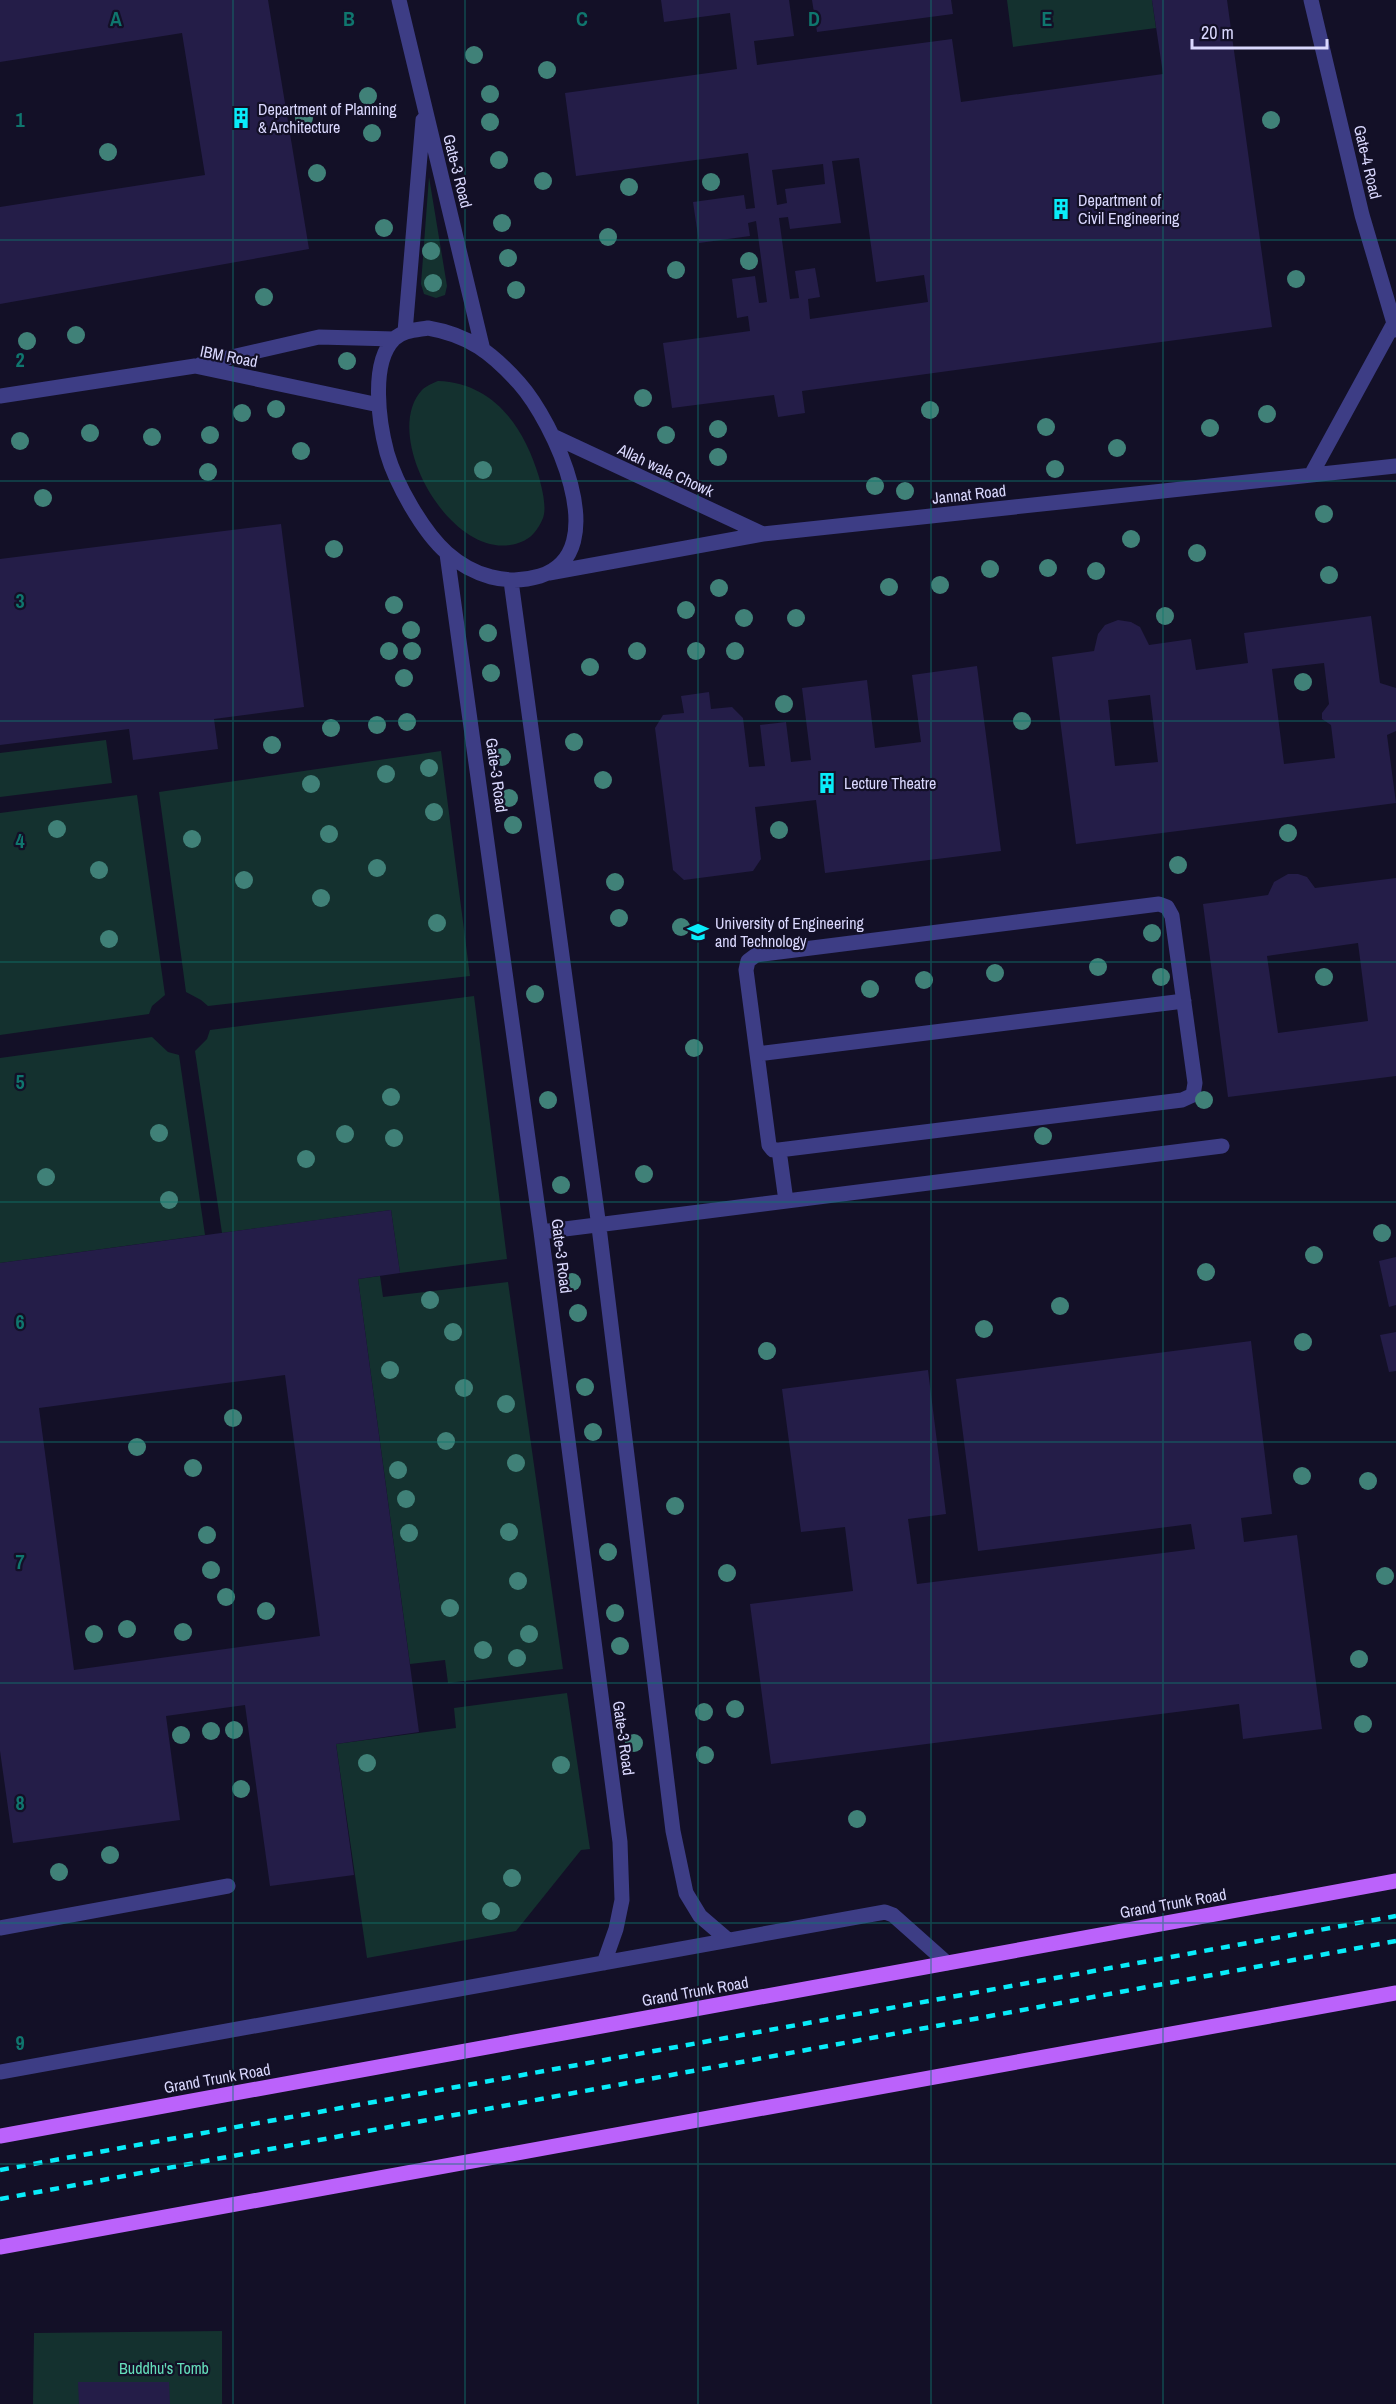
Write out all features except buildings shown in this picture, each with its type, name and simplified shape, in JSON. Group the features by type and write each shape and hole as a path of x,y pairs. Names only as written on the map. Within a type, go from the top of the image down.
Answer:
{"main road":[{"name":"Grand Trunk Road","path":"0,2136 1396,1881"},
{"path":"0,2247 1396,1992"}],"street":[{"name":"Gate-3 Road","path":"399,0 483,350"},
{"name":"Gate-4 Road","path":"1311,0 1362,215 1395,326"},
{"path":"424,105 399,335 384,357 378,383 379,405 387,453 404,493 431,534 447,554 481,575 511,581 599,1227 674,1831 686,1893 700,1917 728,1940"},
{"path":"1311,475 1395,326"},
{"path":"195,366 319,337 399,335 428,328 451,332 467,339 483,350 520,384 555,437 573,495 575,534 566,556 549,573"},
{"name":"IBM Road","path":"0,396 195,366 379,405"},
{"name":"Allah wala Chowk","path":"555,437 763,534"},
{"name":"Jannat Road","path":"511,581 763,534 1396,466"},
{"name":"Gate-3 Road","path":"447,554 541,1233 620,1842 622,1900 616,1929 604,1963"},
{"path":"1159,904 1167,907 1172,916 1195,1083 1193,1095 1182,1100 773,1150 769,1145 757,1054 746,970 748,961 756,955 1159,904"},
{"path":"757,1054 1184,1000"},
{"path":"541,1233 1222,1146"},
{"path":"779,1150 786,1201"},
{"path":"0,1928 228,1886"},
{"path":"0,2072 885,1912 892,1915 947,1964"}],"green space":[{"path":"1007,0 1152,0 1156,28 1013,47"},
{"path":"429,177 447,286 445,295 436,298 424,294 421,284"},
{"path":"438,381 458,384 491,399 504,411 525,441 539,477 544,498 543,518 534,533 527,539 510,545 486,543 464,531 444,512 427,488 415,461 410,434 411,410 422,390"},
{"path":"106,740 112,783 0,797 0,753"},
{"path":"441,751 470,976 208,1006 186,992 159,792"},
{"path":"137,795 165,995 152,1006 149,1014 0,1035 0,813"},
{"path":"474,996 507,1259 400,1273 391,1210 222,1233 195,1051 207,1039 210,1030"},
{"path":"152,1037 168,1052 179,1055 205,1235 0,1263 0,1058"},
{"path":"380,1276 383,1297 508,1282 563,1669 448,1683 445,1660 410,1664 358,1279"},
{"path":"567,1693 590,1849 581,1850 516,1931 367,1958 336,1744 456,1728 454,1708"},
{"name":"Buddhu's Tomb","path":"222,2331 222,2404 33,2404 34,2333"}],"railway":[{"path":"0,2170 1396,1916"},
{"path":"0,2199 1396,1941"}],"place":[{"name":"Department of Planning & Architecture","path":"241,118"},
{"name":"Department of Civil Engineering","path":"1061,209"},
{"name":"Lecture Theatre","path":"827,783"},
{"name":"University of Engineering and Technology","path":"698,932"}]}
